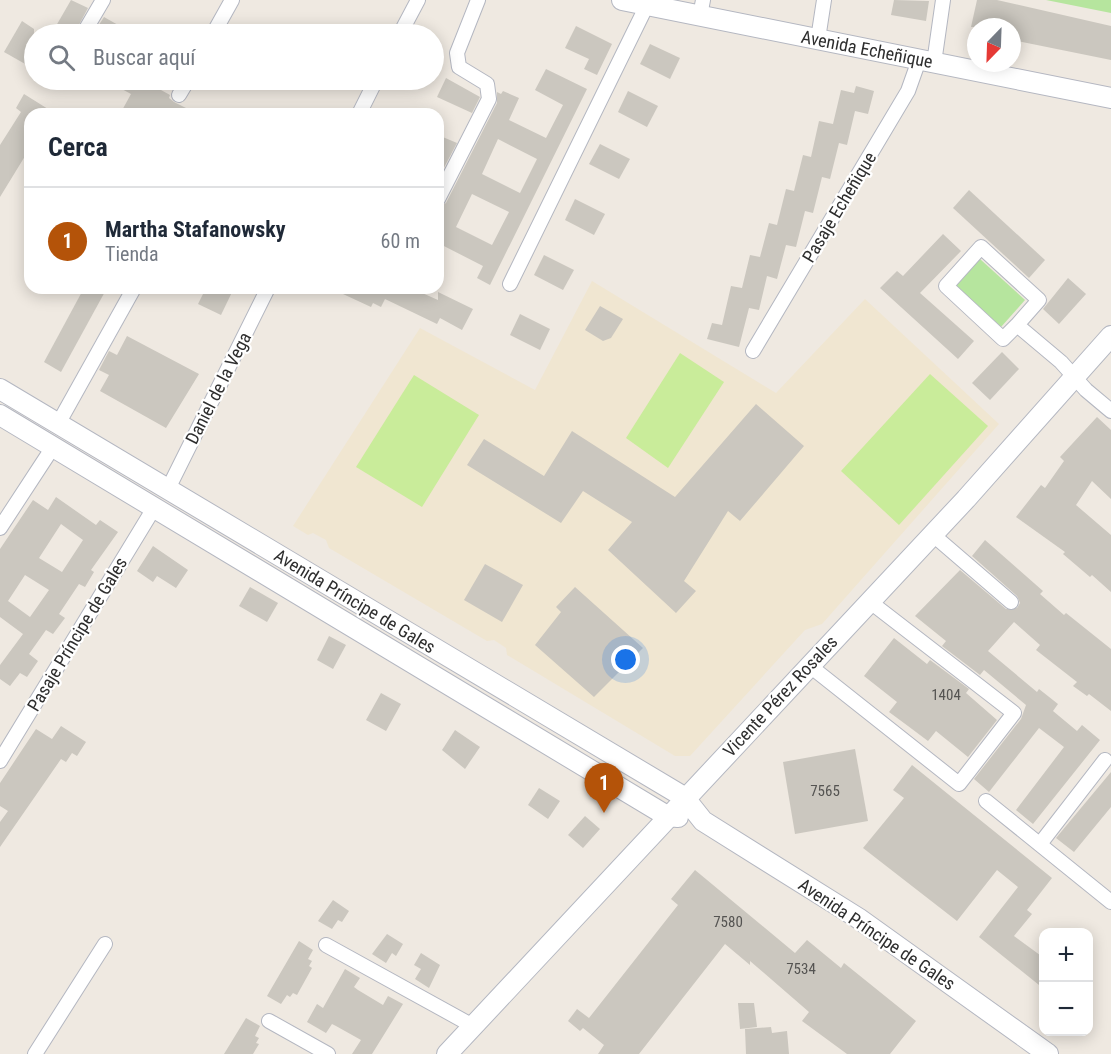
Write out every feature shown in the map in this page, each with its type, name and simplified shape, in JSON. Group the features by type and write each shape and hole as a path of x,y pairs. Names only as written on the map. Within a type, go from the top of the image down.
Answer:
{"main road":[{"name":"Avenida Echeñique","path":"622,0 647,5 702,8 818,39 1111,98"},
{"name":"Vicente Pérez Rosales","path":"447,1054 667,816 810,666 1111,336"},
{"name":"Avenida Príncipe de Gales","path":"0,389 684,798 703,821 858,918 1048,1054"},
{"name":"Avenida Príncipe de Gales","path":"0,416 667,816 703,821"}],"street":[{"path":"89,24 103,0"},
{"path":"219,24 232,0"},
{"path":"405,24 418,0"},
{"path":"444,187 489,99 487,84 459,67 457,53 478,0"},
{"path":"818,39 824,0"},
{"name":"Pasaje Echeñique","path":"753,351 926,61 943,0"},
{"path":"510,284 647,5"},
{"path":"179,95 182,90"},
{"path":"361,108 371,90"},
{"path":"981,247 1039,300 1017,325 1003,339 946,286 981,247"},
{"path":"58,424 131,294"},
{"name":"Daniel de la Vega","path":"168,489 265,294"},
{"path":"1017,325 1061,362 1111,411"},
{"path":"0,528 53,447"},
{"name":"Pasaje Príncipe de Gales","path":"0,761 154,508"},
{"path":"932,534 1011,602"},
{"path":"810,666 959,784 1014,713 868,601"},
{"path":"1040,844 1105,760"},
{"path":"986,801 1111,902"},
{"path":"35,1054 105,944"},
{"path":"326,945 473,1026"},
{"path":"269,1021 328,1054"}],"shaded area":[{"path":"592,281 776,393 865,299 999,424 822,624 805,630 690,756 675,756 507,655 506,648 494,640 487,641 329,548 326,540 313,533 308,535 293,526 420,328 535,390"}],"green space":[{"path":"1046,0 1111,0 1111,13"},
{"path":"980,259 1025,300 1001,327 956,286"},
{"path":"680,353 724,382 668,468 626,438"},
{"path":"930,374 988,426 899,525 841,471"},
{"path":"414,375 479,415 422,507 356,467"}],"building":[{"path":"71,0 88,8 79,24 57,24"},
{"path":"894,0 929,1 926,21 891,15"},
{"path":"977,0 997,0 1111,26 1111,60 1021,42 1021,18 973,18"},
{"path":"104,17 116,24 99,24"},
{"path":"22,21 26,24 24,24 24,63 4,52"},
{"path":"576,26 612,44 597,75 584,69 589,59 565,48"},
{"path":"650,44 680,58 670,79 640,64"},
{"path":"546,69 587,89 490,285 477,278 483,266 444,246 444,204 497,103 497,92 501,94 503,91 519,98 509,120 546,138 563,105 535,90","holes":["498,139 537,159 520,193 482,174","472,194 509,212 492,245 456,227"]},
{"path":"446,78 480,97 472,113 437,97 440,90 444,90"},
{"path":"856,86 874,91 868,114 855,111 847,145 839,143 830,179 822,177 813,213 805,211 796,247 786,245 777,279 767,276 759,310 749,308 739,347 707,339 712,323 722,325 731,286 742,288 750,255 760,257 769,223 777,225 786,189 794,191 803,155 811,157 819,121 833,124 841,90 854,93"},
{"path":"124,90 161,90 170,95 169,98 174,102 186,108 123,108 131,94"},
{"path":"628,91 658,106 647,127 618,112"},
{"path":"24,94 46,108 24,108 24,158 0,197 0,145 21,112 16,108"},
{"path":"444,138 457,143 444,168"},
{"path":"600,144 630,159 619,179 589,164"},
{"path":"969,190 1045,260 1029,278 953,208"},
{"path":"575,199 605,214 594,235 565,220"},
{"path":"943,234 961,251 920,293 974,341 958,359 880,288 897,271 903,276"},
{"path":"544,255 574,270 563,290 534,275"},
{"path":"1068,278 1086,294 1059,324 1043,309"},
{"path":"81,294 104,294 61,372 44,362"},
{"path":"203,294 231,294 221,315 198,304"},
{"path":"343,294 424,294 438,300 438,294 442,294 473,309 462,330 440,318 437,324 385,299 381,307 373,303 371,307"},
{"path":"600,306 623,319 611,338 603,341 585,330"},
{"path":"520,314 550,329 540,350 510,335"},
{"path":"127,336 199,374 166,428 100,391 109,375 99,370 109,351 117,355"},
{"path":"1002,352 1019,369 990,400 972,383"},
{"path":"756,404 804,446 740,521 728,511 684,581 696,591 676,613 608,550 632,522 583,491 561,523 467,465 484,439 544,476 572,431 675,497"},
{"path":"1097,417 1111,430 1111,499 1092,481 1076,505 1111,535 1111,592 1063,554 1065,552 1016,517 1041,485 1045,488 1064,461 1060,457"},
{"path":"56,497 96,525 100,520 118,532 91,570 94,572 85,587 79,584 59,614 65,618 53,634 46,630 29,654 38,661 27,677 20,673 10,686 0,679 0,665 23,634 0,617 0,549 33,500 48,510","holes":["61,524 83,540 62,572 39,558","25,575 49,590 30,617 8,601"]},
{"path":"985,540 1043,591 1040,594 1064,615 1066,613 1111,649 1111,711 1089,694 1087,696 1073,686 1077,682 1036,650 1040,645 1014,622 988,651 1037,692 1039,689 1058,704 1053,711 1077,731 1082,725 1100,740 1033,824 1016,810 1064,747 1039,728 989,792 974,779 1021,719 1026,705 984,670 980,675 942,646 946,641 915,616 960,570 1006,609 1017,608 1020,603 1017,596 972,556"},
{"path":"153,546 188,570 176,588 157,576 153,582 137,571"},
{"path":"485,564 523,585 502,622 464,600"},
{"path":"250,587 278,603 267,622 239,606"},
{"path":"575,587 643,648 594,697 535,645 561,612 556,607"},
{"path":"329,636 346,645 333,669 317,660"},
{"path":"894,638 927,664 930,660 969,689 966,693 997,720 968,757 936,731 928,741 889,712 897,702 864,676"},
{"path":"381,693 401,704 386,731 366,720"},
{"path":"61,726 86,742 77,756 72,753 66,762 61,759 0,847 0,822 8,811 0,806 0,783 36,729 52,739"},
{"path":"455,730 480,747 465,769 442,750"},
{"path":"855,749 868,821 795,834 783,762"},
{"path":"912,765 1052,878 1027,910 1032,914 1014,936 1039,954 1039,985 979,937 1018,887 997,870 957,921 863,848 904,798 893,790"},
{"path":"1111,772 1111,807 1074,852 1056,838"},
{"path":"539,788 560,801 548,819 528,805"},
{"path":"585,816 600,829 583,848 568,835"},
{"path":"695,870 795,953 807,940 841,968 844,963 916,1021 890,1054 847,1054 802,1021 809,1012 750,961 750,965 725,944 639,1054 598,1054 604,1045 583,1028 580,1031 568,1021 577,1009 589,1018 678,905 671,899"},
{"path":"333,900 349,911 342,922 338,920 332,929 318,921"},
{"path":"387,934 403,944 396,956 392,953 386,963 372,954"},
{"path":"299,941 313,950 308,959 312,961 309,966 312,968 297,995 293,993 290,997 287,995 281,1004 267,996"},
{"path":"421,953 440,965 429,988 415,979 421,969 414,965"},
{"path":"345,969 360,978 354,987 358,990 383,1005 388,996 403,1004 372,1054 352,1054 361,1040 332,1024 326,1033 307,1022 317,1004 323,1008"},
{"path":"738,1003 754,1003 757,1027 740,1029"},
{"path":"246,1018 260,1026 255,1036 259,1038 256,1043 259,1044 253,1054 224,1054"},
{"path":"771,1027 772,1033 787,1031 789,1054 746,1054 745,1029"}],"place":[{"name":"Martha Stafanowsky","path":"604,813"}]}
